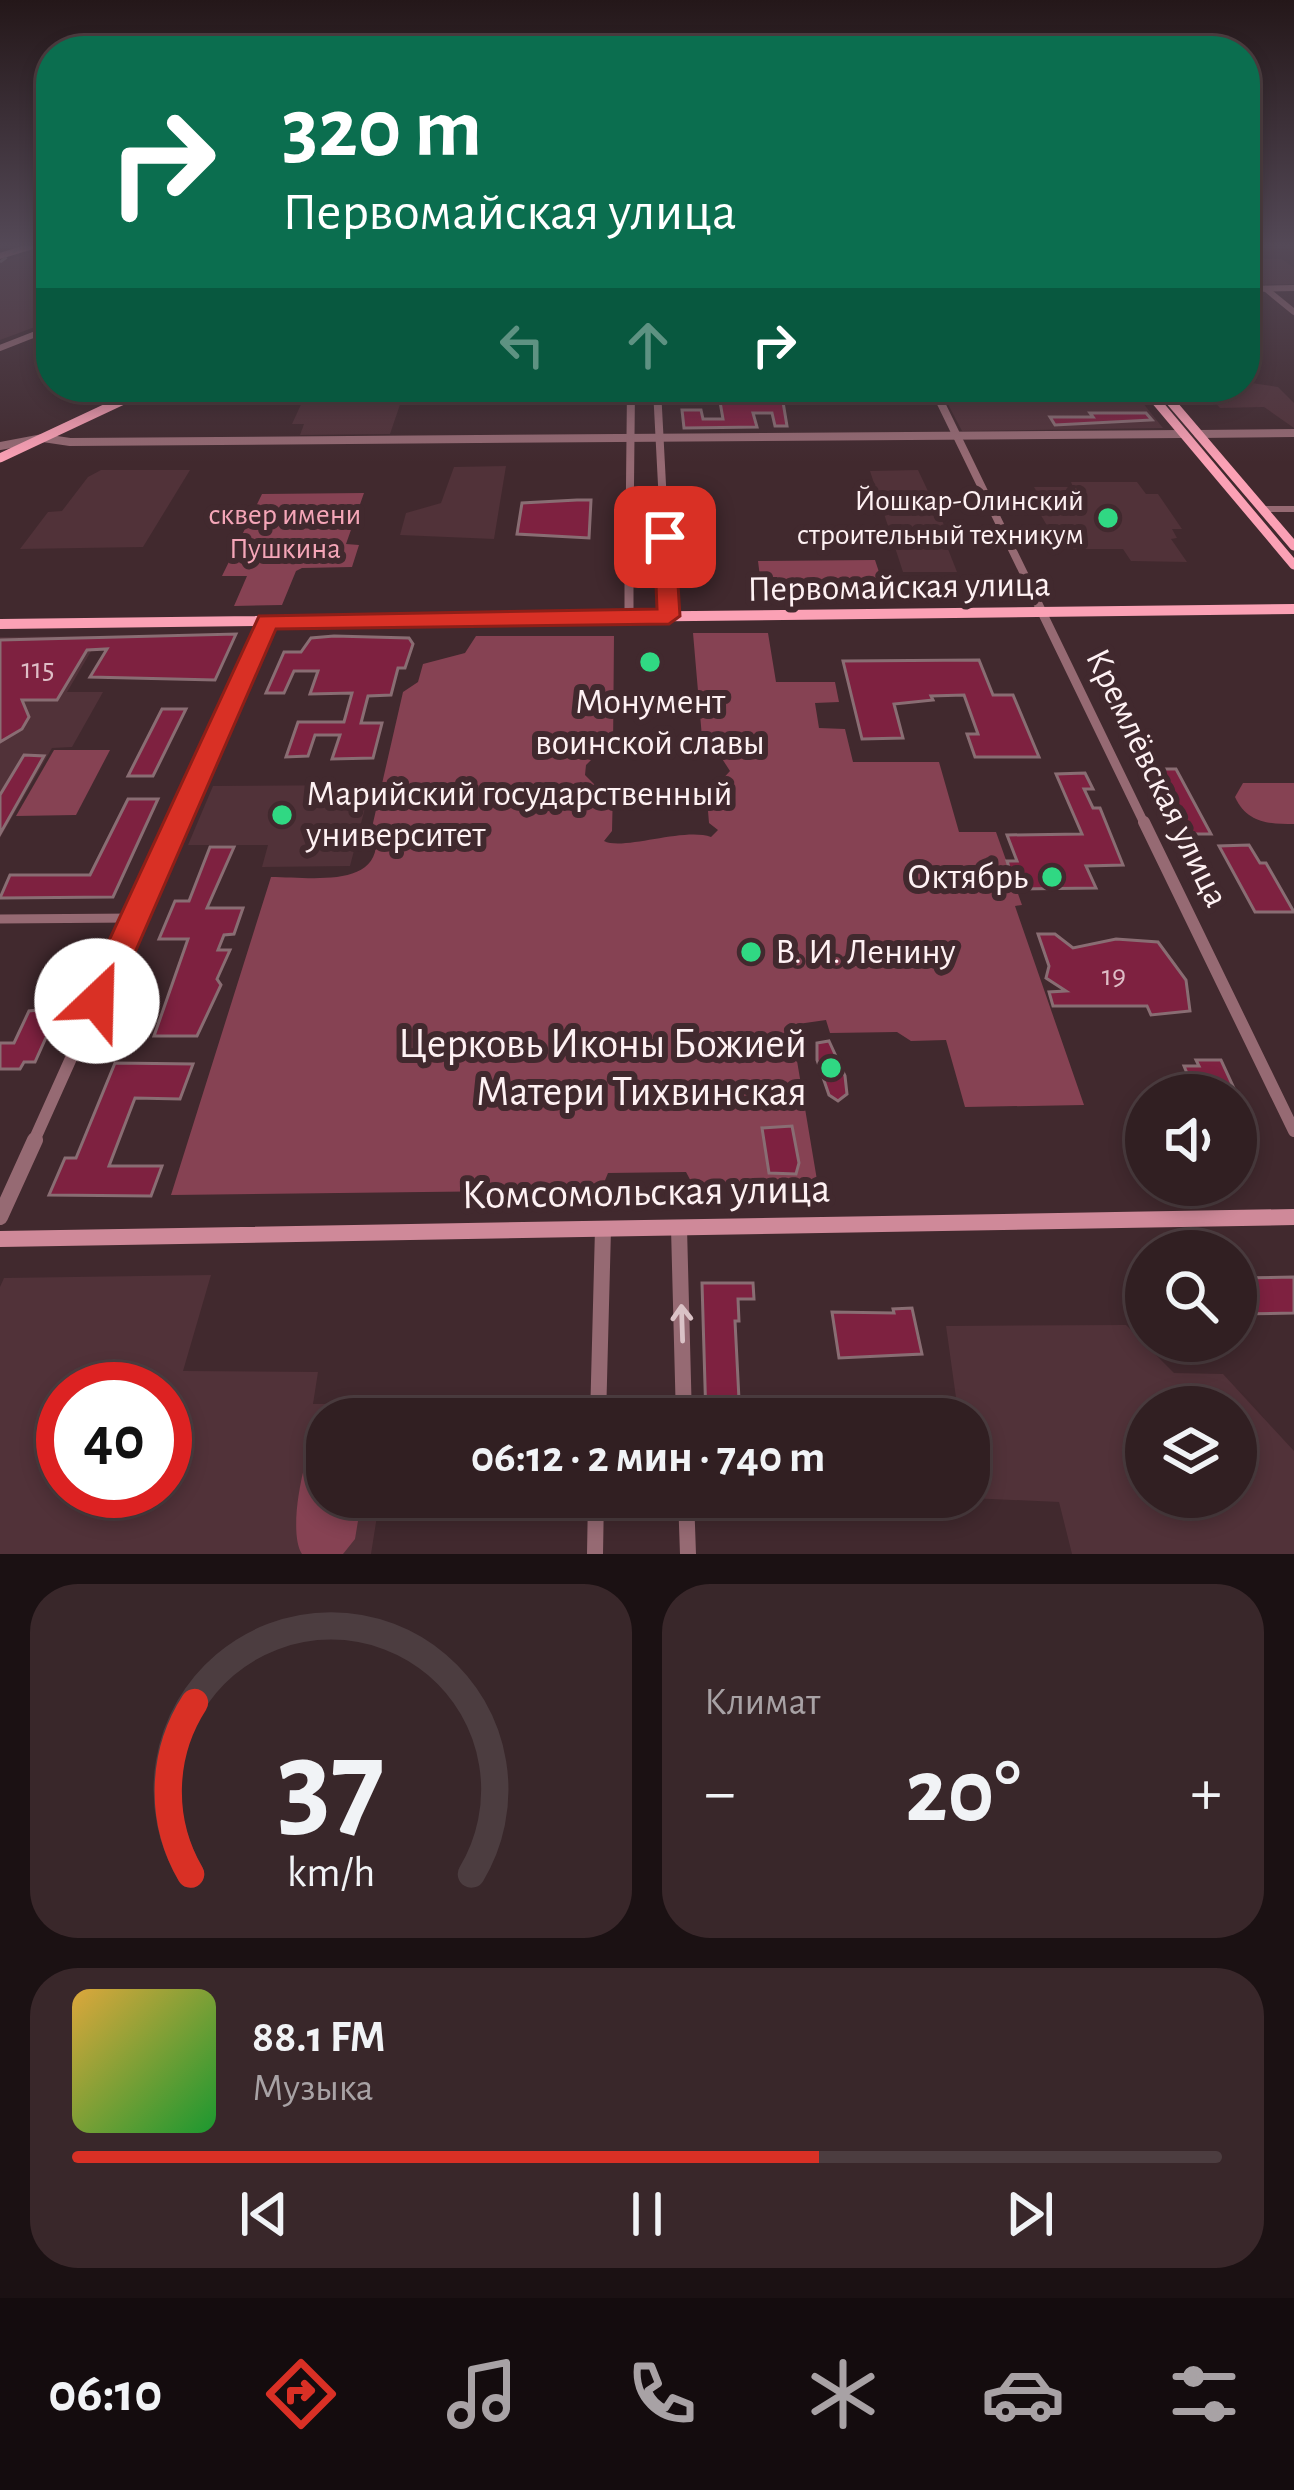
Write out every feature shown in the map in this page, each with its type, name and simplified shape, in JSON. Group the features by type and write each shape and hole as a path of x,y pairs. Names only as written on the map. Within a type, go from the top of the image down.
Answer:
{"main road":[{"path":"1,456 119,402"},
{"path":"1156,402 1294,565"},
{"path":"1171,402 1294,546"},
{"path":"1183,434 1198,434"},
{"name":"Первомайская улица","path":"0,624 1294,609"},
{"name":"Комсомольская улица","path":"0,1239 1294,1217"}],"street":[{"path":"0,348 36,334"},
{"path":"629,617 631,402"},
{"path":"658,402 669,616"},
{"name":"Кремлёвская улица","path":"940,402 1294,1131"},
{"path":"1198,434 1294,433"},
{"path":"1,456 43,438 70,442 1183,434"},
{"path":"1262,509 1294,509"},
{"path":"0,1217 267,622"},
{"path":"0,919 134,918"},
{"path":"679,1228 683,1398"},
{"path":"599,1398 603,1229"},
{"path":"595,1554 596,1518"},
{"path":"687,1518 688,1554"}],"shaded area":[{"path":"0,319 36,319 36,327 0,340"},
{"path":"1260,384 1278,387 1294,403 1294,428 1264,407 1220,408 1215,402 1260,402"},
{"path":"302,402 401,402 390,434 300,435 304,424 292,424"},
{"path":"947,402 1142,402 1163,428 962,431"},
{"path":"506,466 494,539 400,535 406,513 441,503 454,467"},
{"path":"101,470 190,470 143,547 20,549 48,512 62,511 88,477"},
{"path":"918,470 944,525 939,526 957,572 903,572 870,471"},
{"name":"Йошкар-Олинский строительный техникум","path":"1071,482 1137,482 1146,494 1158,494 1182,529 1172,529 1177,538 1171,539 1187,562 1131,561 1123,549 1061,549 1030,497 1039,496 1034,487 1073,487"},
{"path":"100,636 67,692 103,692 72,747 52,748 0,838 0,637"},
{"name":"Марийский государственный университет","path":"371,785 350,866 262,867 268,845 188,845 213,786"},
{"path":"211,1275 186,1362 36,1362 36,1518 192,1518 192,1371 318,1372 314,1398 306,1398 306,1518 377,1518 371,1554 0,1554 0,1287 4,1278"},
{"path":"1125,1325 1125,1362 1163,1362 1174,1373 1223,1374 1234,1386 1125,1386 1125,1518 1257,1518 1257,1411 1294,1451 1294,1554 1072,1554 1059,1502 990,1499 990,1398 956,1398 946,1326"}],"green space":[{"name":"сквер имени Пушкина","path":"364,493 346,544 359,545 352,567 302,568 296,571 282,605 234,606 247,576 222,576 262,494"},
{"path":"875,560 882,581 779,583 777,577 760,577 758,561"},
{"path":"693,633 768,633 776,682 835,682 839,702 815,703 819,728 845,729 853,762 939,762 959,832 996,832 1022,905 1015,906 1084,1105 965,1107 946,1040 911,1041 897,1032 830,1033 826,1020 791,1025 818,1186 695,1189 686,1172 608,1173 601,1190 171,1195 271,877 345,876 371,860 376,845 373,823 403,692 418,682 423,664 465,653 476,636 614,636 613,750 596,755 586,765 585,775 594,784 613,789 612,831 604,841 711,837 718,830 709,823 706,787 720,782 730,771 719,754 703,749"},
{"path":"54,750 110,750 76,815 16,816"},
{"path":"1243,783 1294,783 1294,824 1252,817 1235,797"},
{"path":"306,1464 306,1518 358,1518 355,1539 343,1554 302,1554 296,1526"}],"building":[{"path":"720,402 783,402 787,426 775,426 772,413 753,413 757,427 684,428 682,410 701,410 703,419 723,419"},
{"path":"1090,413 1146,413 1152,420 1055,425 1050,417 1093,417"},
{"path":"591,500 589,538 517,534 522,503"},
{"path":"236,634 215,680 90,677 107,649 87,650 57,700 22,700 29,717 22,729 0,742 0,640"},
{"path":"311,638 409,638 413,644 405,668 398,668 391,695 368,696 361,723 382,723 373,758 332,759 340,735 315,735 308,756 286,757 298,722 344,722 352,693 310,694 318,671 294,671 284,693 266,693 284,652 301,652"},
{"path":"979,660 993,695 1013,695 1039,757 975,757 967,734 978,734 964,695 894,704 903,738 862,739 843,661"},
{"path":"162,709 186,709 153,776 128,776"},
{"path":"24,755 44,756 0,834 0,795"},
{"path":"1155,769 1176,769 1211,834 1188,834"},
{"path":"1085,773 1093,789 1084,789 1093,808 1100,808 1123,865 1086,866 1096,888 1016,889 1007,861 1017,861 1007,835 1082,834 1056,774"},
{"path":"128,799 158,799 113,897 0,898 10,875 90,875"},
{"path":"1249,845 1260,863 1266,863 1294,912 1255,912 1219,846"},
{"path":"210,847 234,847 207,908 243,908 234,934 224,935 218,950 230,950 217,979 221,985 197,1036 154,1036 188,939 159,939 175,901 189,901"},
{"path":"1038,934 1055,934 1073,948 1116,939 1158,942 1186,980 1190,1011 1151,1015 1147,1006 1053,1006 1049,992 1066,991 1046,978 1049,966"},
{"path":"61,1004 35,1062 24,1062 20,1069 0,1069 0,1043 14,1043 29,1011"},
{"name":"Церковь Иконы Божией Матери Тихвинская","path":"829,1041 845,1076 847,1094 838,1101 829,1095 817,1060 817,1043"},
{"path":"1196,1060 1221,1060 1227,1074 1187,1074 1184,1066 1199,1066"},
{"path":"115,1063 193,1064 180,1099 135,1098 109,1166 162,1166 151,1196 49,1195 65,1158 76,1158"},
{"path":"792,1126 799,1163 796,1174 769,1173 762,1128"},
{"path":"1294,1277 1294,1313 1257,1314 1257,1278"},
{"path":"702,1283 753,1283 754,1299 738,1299 739,1321 735,1321 739,1398 705,1398"},
{"path":"912,1308 922,1354 839,1358 832,1312 894,1313 893,1309"}],"place":[{"name":"Йошкар-Олинский строительный техникум","path":"1108,518"},
{"name":"Монумент воинской славы","path":"650,662"},
{"name":"Марийский государственный университет","path":"282,815"},
{"name":"Октябрь","path":"1052,877"},
{"name":"В. И. Ленину","path":"751,952"},
{"name":"Церковь Иконы Божией Матери Тихвинская","path":"831,1068"}],"route":[{"path":"97,1001 267,622 669,616 665,537"}]}
